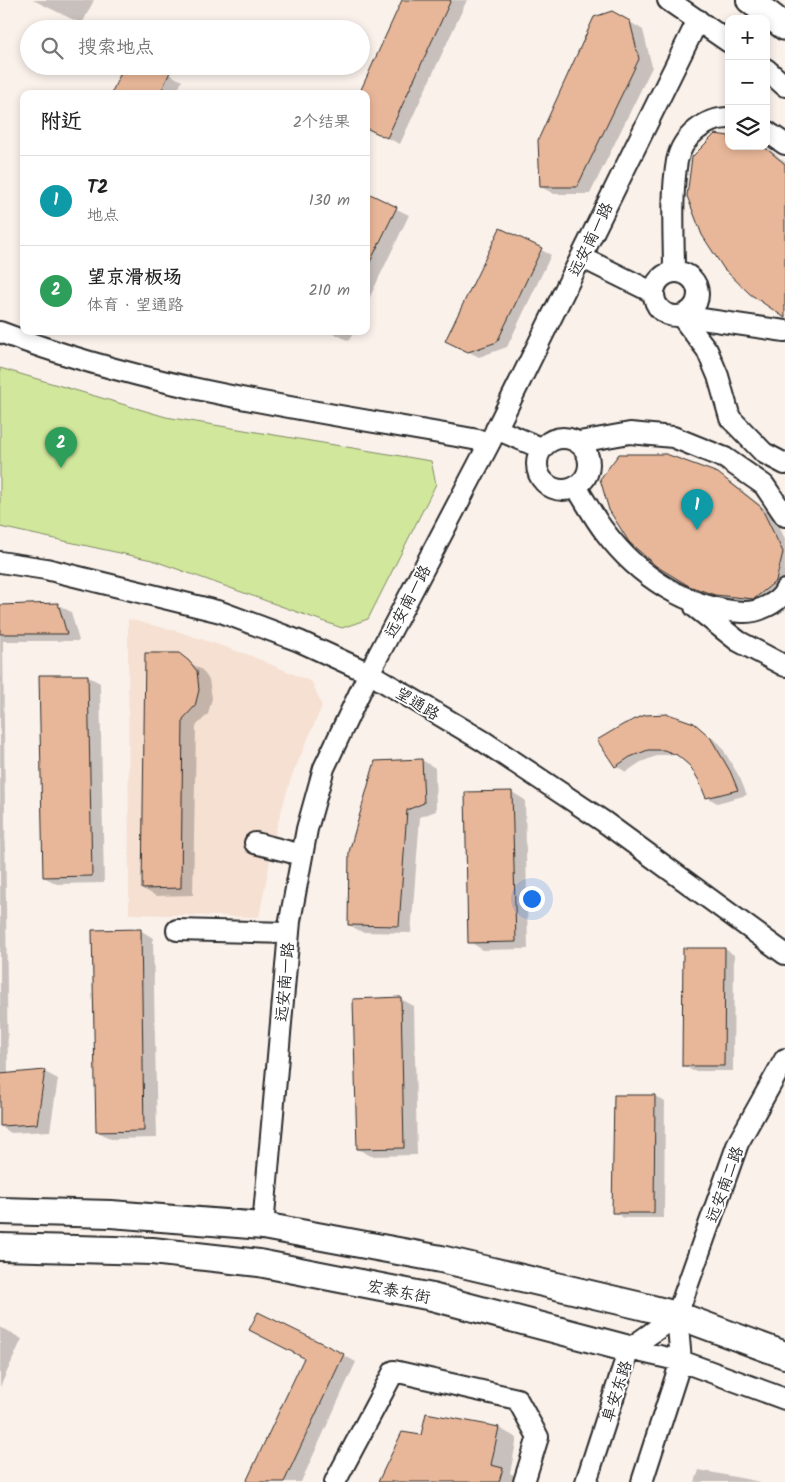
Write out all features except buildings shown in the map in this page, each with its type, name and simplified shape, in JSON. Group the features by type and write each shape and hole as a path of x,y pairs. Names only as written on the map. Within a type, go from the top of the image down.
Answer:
{"main road":[{"path":"750,0 785,27"},
{"path":"0,1211 111,1214 263,1226 441,1259 677,1315 785,1355"},
{"name":"宏泰东街","path":"0,1246 152,1251 259,1263 432,1297 629,1348"}],"street":[{"path":"668,0 725,39"},
{"name":"远安南一路","path":"263,1226 289,933 306,829 324,768 368,673 493,435 698,20"},
{"path":"770,73 785,86"},
{"path":"674,272 677,159 689,137 708,121 725,119"},
{"path":"770,134 785,144"},
{"path":"581,257 654,293"},
{"path":"681,316 688,313 697,303 698,288 689,276 674,272 660,279 654,293 655,300 662,311 668,315 785,331"},
{"path":"681,316 707,350 718,376 730,418 764,454 785,464"},
{"path":"0,332 156,381 308,411 493,435 542,448"},
{"path":"579,442 585,448 590,464 588,473 576,487 568,490 559,490 543,482 537,465 542,448 547,442 563,437 579,442 630,433 673,437 725,458 764,485 785,516"},
{"path":"751,476 764,454"},
{"path":"576,487 605,533 641,571 682,597 738,641 785,666"},
{"name":"望通路","path":"0,562 46,569 221,612 299,642 368,673 483,741 604,820 785,954"},
{"path":"682,597 722,611 754,613 783,596 785,590"},
{"path":"255,843 302,855"},
{"path":"178,930 289,933"},
{"name":"远安南二路","path":"677,1315 738,1143 785,1059"},
{"path":"642,1482 681,1361 677,1315"},
{"name":"阜安东路","path":"586,1482 629,1348 677,1315"},
{"name":"宏泰东街","path":"629,1348 681,1361 785,1399"},
{"path":"335,1482 394,1371 517,1399 538,1437 524,1482"}],"shaded area":[{"path":"128,619 180,632 249,655 312,682 322,706 291,778 276,829 259,917 129,914"}],"green space":[{"path":"0,368 166,417 431,461 436,484 368,619 342,628 152,560 0,527"}],"place":[{"name":"望京滑板场","path":"61,468"},
{"name":"T2","path":"697,530"}]}
